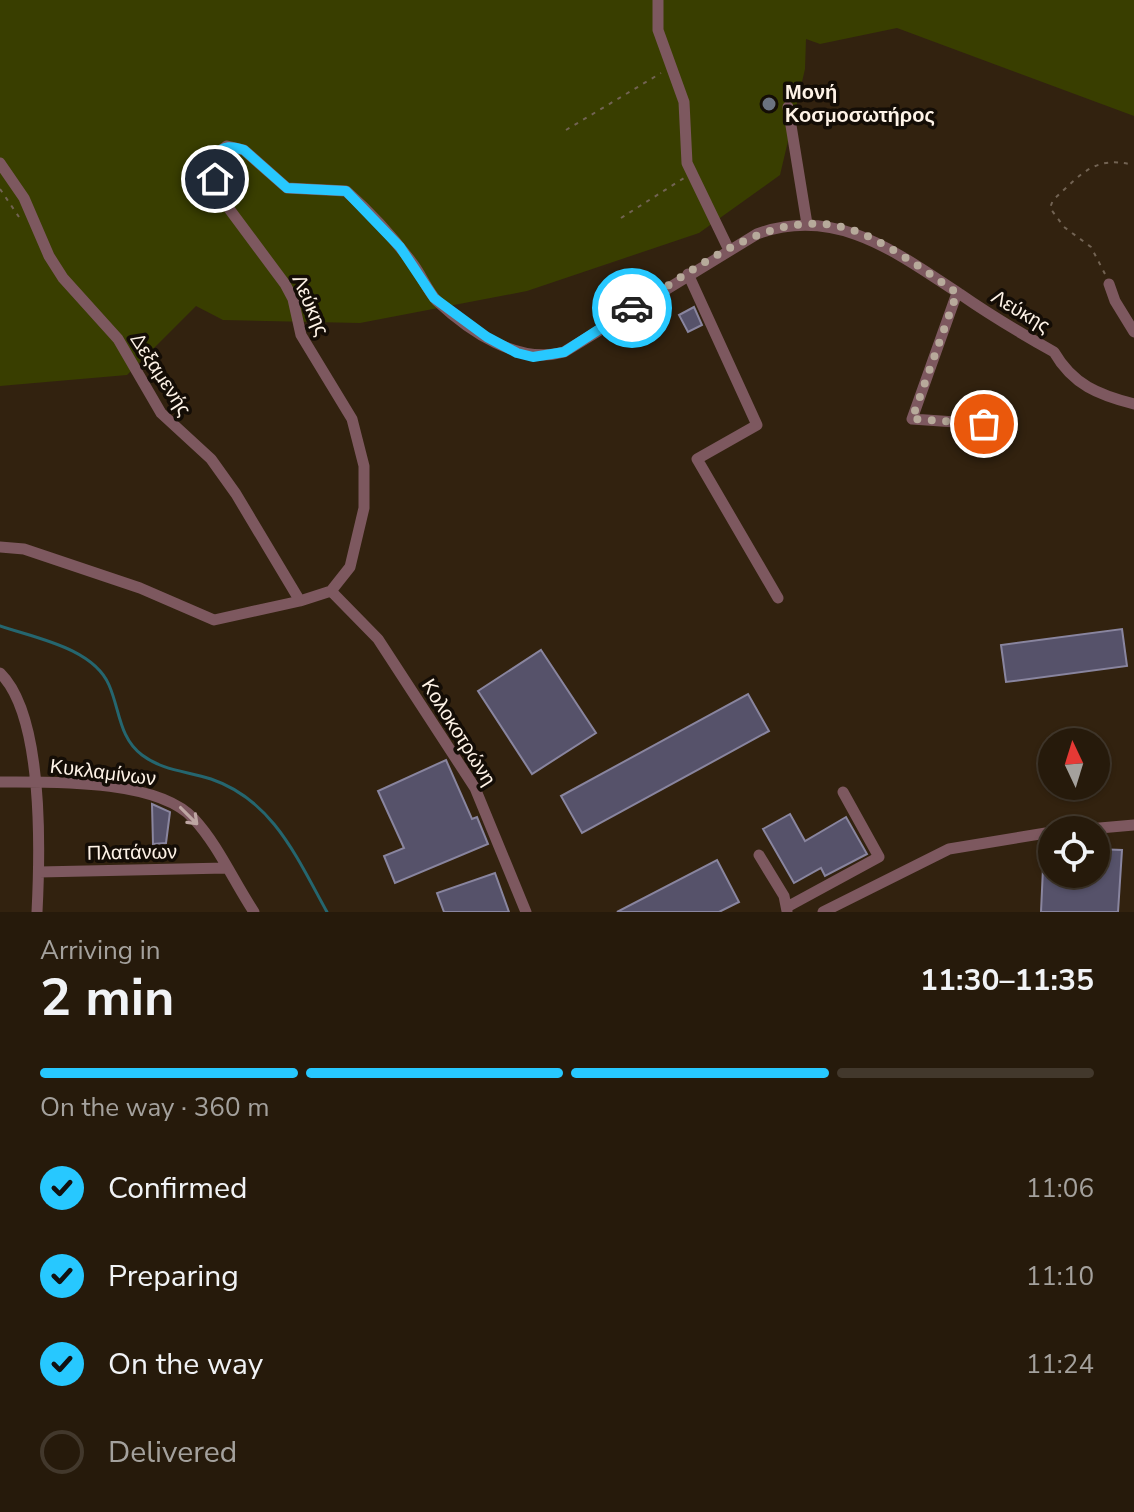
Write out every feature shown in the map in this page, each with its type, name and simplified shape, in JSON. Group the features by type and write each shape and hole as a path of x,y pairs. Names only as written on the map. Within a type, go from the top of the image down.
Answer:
{"street":[{"path":"658,0 658,30 684,102 690,174 729,250"},
{"path":"788,107 807,224"},
{"name":"Λεύκης","path":"331,591 350,567 358,544 364,508 361,446 352,419 301,335 293,299 285,284 253,245 215,179 213,160 219,150 227,146 244,150 287,188 346,191 400,247 441,304 487,337 533,357 551,356 574,347 688,274 775,227 807,224 863,234 914,262 957,293 1054,352 1071,377 1089,389 1134,404"},
{"name":"Δεξαμενής","path":"0,163 24,198 49,256 63,278 118,339 161,413 180,435 211,459 236,494 300,601"},
{"path":"688,274 757,425 697,459 778,598"},
{"path":"1109,284 1115,301 1134,332"},
{"path":"957,293 912,419 984,424"},
{"path":"0,547 24,549 140,588 214,620 331,591"},
{"name":"Κολοκοτρώνη","path":"331,591 378,639 475,788 526,912"},
{"path":"0,673 17,696 35,782 39,872 37,912"},
{"name":"Κυκλαμίνων","path":"0,782 35,782 142,792 163,797 182,807 195,819 254,912"},
{"path":"759,855 787,910 879,857 843,792"},
{"path":"1110,827 1134,825"},
{"path":"823,912 949,849 1038,834"},
{"name":"Πλατάνων","path":"39,872 226,868"}],"path":[{"path":"566,130 672,66"},
{"path":"1109,284 1091,247 1064,227 1050,208 1053,200 1091,166 1107,161 1134,165"},
{"path":"621,218 690,174"}],"green space":[{"path":"0,0 1134,0 1134,116 897,28 820,44 806,39 805,69 780,175 699,233 527,291 360,323 223,320 196,306 127,375 0,386"}],"building":[{"path":"694,307 702,325 688,332 679,315"},
{"path":"1122,629 1127,666 1006,682 1001,645"},
{"path":"541,650 596,733 532,774 478,691"},
{"path":"748,694 769,731 582,833 561,796"},
{"path":"446,760 472,819 477,817 488,844 395,883 384,856 404,848 378,791"},
{"path":"152,804 170,812 166,843 153,844"},
{"path":"790,814 805,841 846,817 867,854 825,876 821,868 794,883 763,829"},
{"path":"1110,850 1122,850 1118,912 1041,912 1042,888 1110,888"},
{"path":"717,860 739,902 719,912 617,912"},
{"path":"495,873 509,912 444,912 437,893"}],"waterway":[{"path":"0,626 62,646 90,662 109,685 124,732 142,755 167,768 211,779 251,801 281,833 327,912"}],"way so far":[{"path":"632,308 757,234 775,227 807,224 863,234 914,262 957,293 912,419 984,424"}],"place":[{"name":"Μονή Κοσμοσωτήρος","path":"769,104"}],"route":[{"path":"215,179 213,160 219,150 227,146 244,150 287,188 346,191 400,247 434,298 487,337 517,353 533,357 564,352 632,308"}]}
